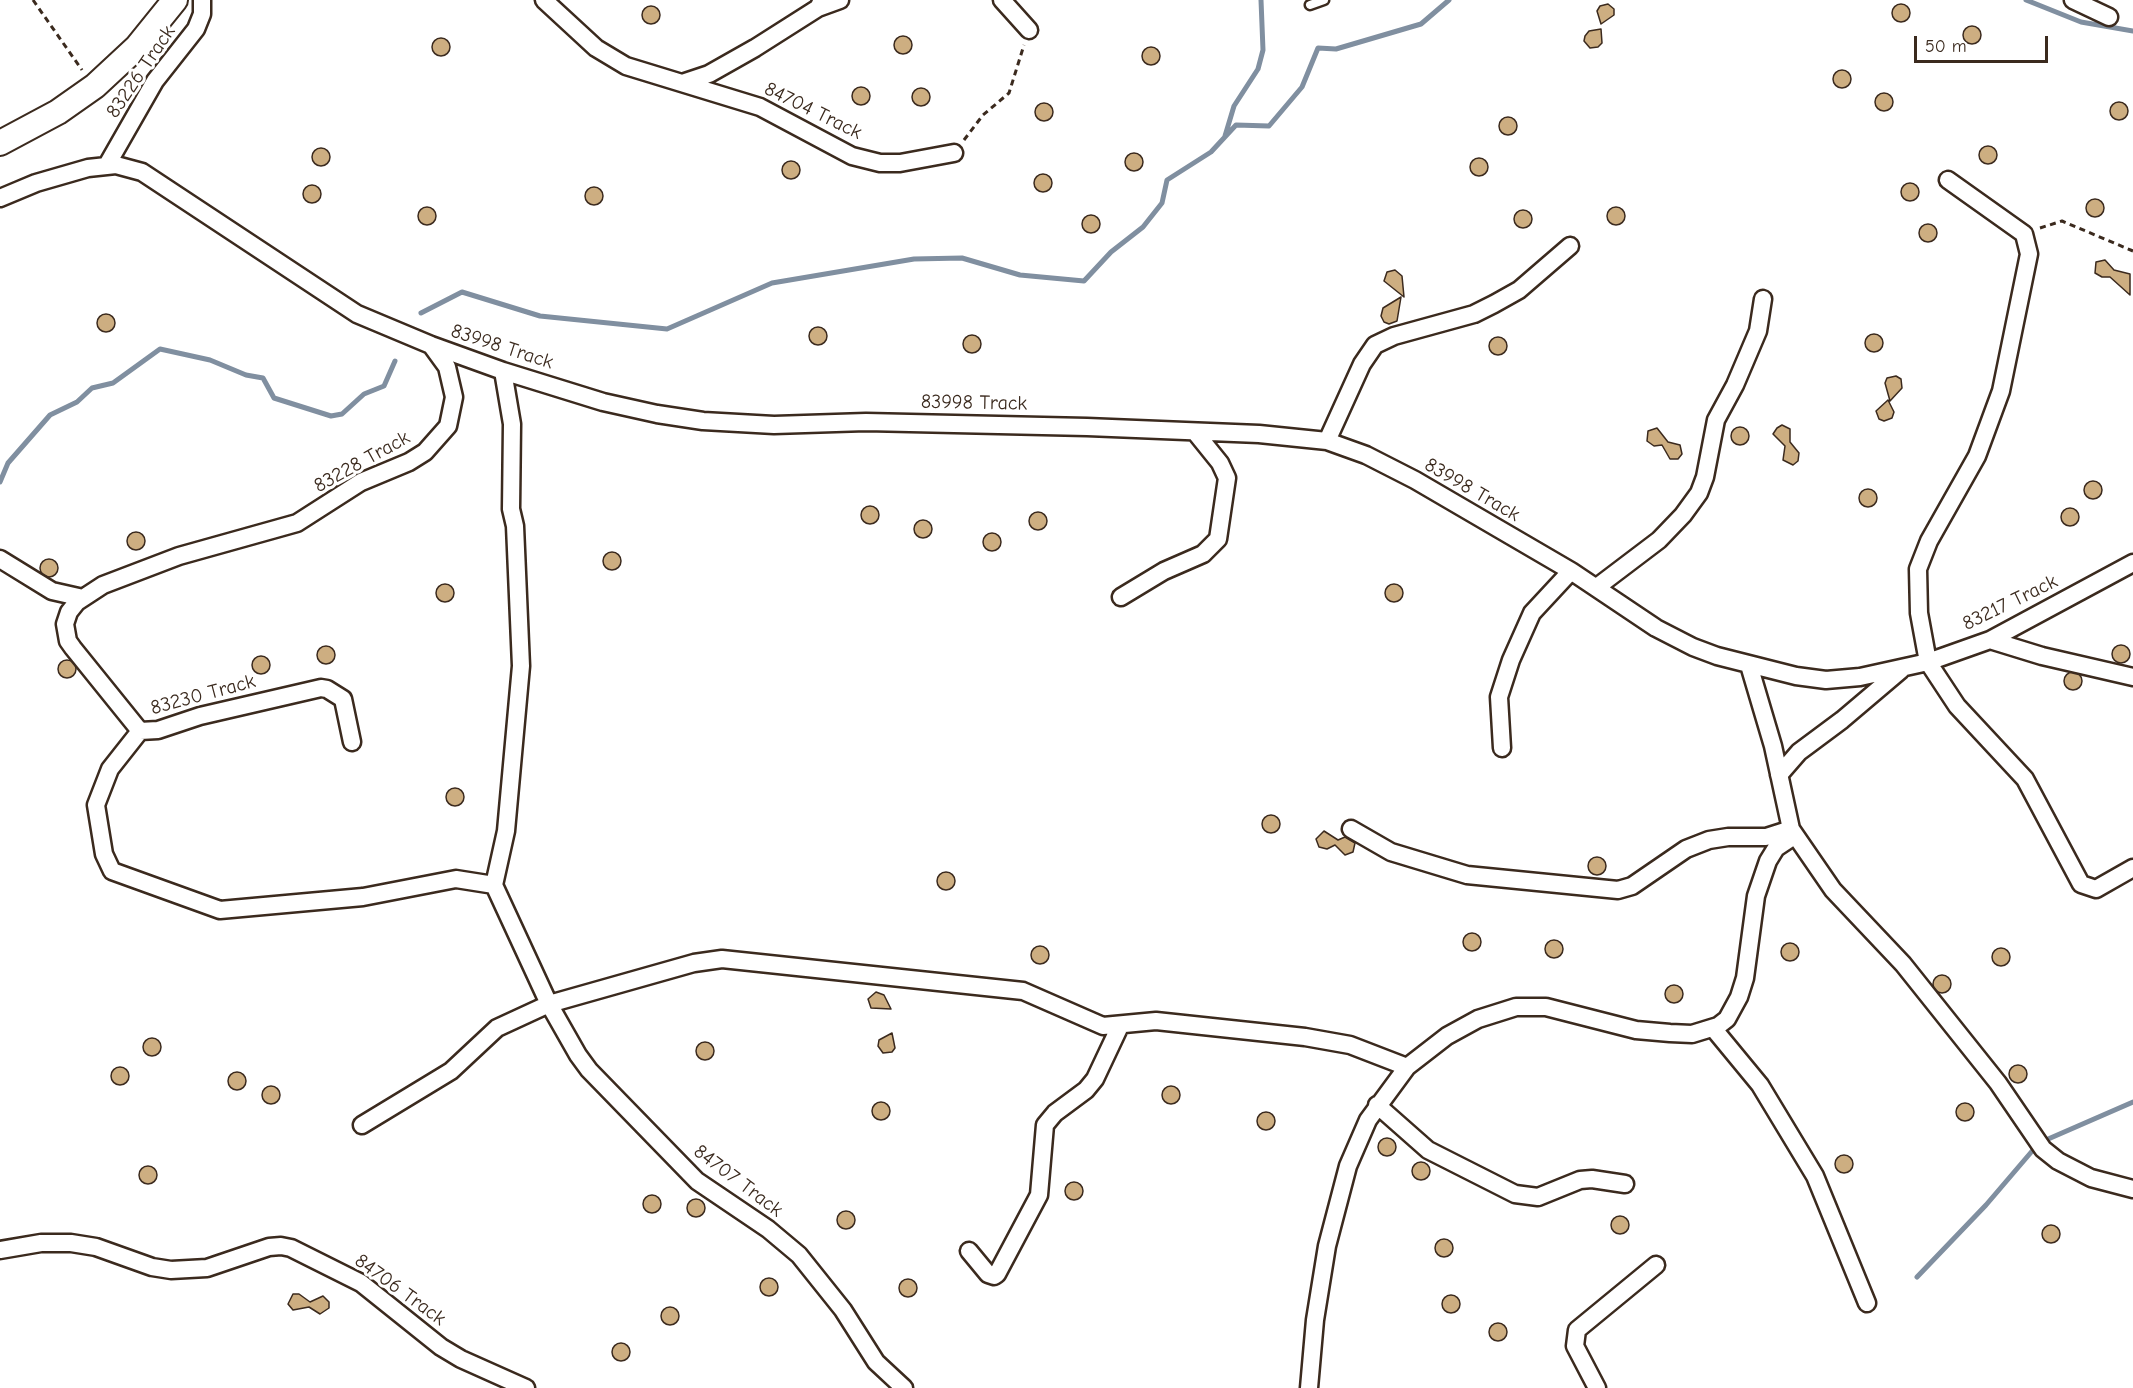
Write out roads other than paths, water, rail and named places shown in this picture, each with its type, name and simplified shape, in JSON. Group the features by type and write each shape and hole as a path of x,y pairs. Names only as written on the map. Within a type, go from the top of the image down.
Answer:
{"main road":[{"path":"0,142 58,112 95,86 137,47 174,0"}],"street":[{"name":"83226 Track","path":"107,165 154,81 196,29 202,14 202,0"},
{"path":"544,0 576,31 611,58 642,72 681,83 727,64 820,4 840,0"},
{"path":"1002,0 1029,30"},
{"path":"2073,0 2109,17"},
{"name":"84704 Track","path":"681,83 760,107 852,156 880,163 900,163 954,153"},
{"name":"83998 Track","path":"0,198 36,183 88,168 107,165 127,168 154,178 357,314 431,345 503,371 603,402 703,421 774,425 866,422 1196,432 1327,441 1366,455 1415,480 1597,587 1646,621 1684,642 1717,656 1749,665"},
{"path":"1948,180 2024,234 2029,255 2001,391 1977,456 1929,542 1918,569 1919,613 1928,662 1957,706 2025,779 2081,884 2096,889 2133,868"},
{"path":"1327,441 1362,363 1375,345 1394,336 1474,314 1494,304 1519,290 1570,246"},
{"path":"1597,587 1659,540 1683,515 1699,493 1705,477 1716,420 1735,385 1758,331 1763,299"},
{"name":"83228 Track","path":"307,518 361,482 409,462 439,438 448,426 454,397 447,367 431,345"},
{"path":"140,731 110,769 98,792 96,805 104,854 112,871 220,910 340,900 456,879 494,885 506,831 521,666 515,526 511,509 512,424 503,371"},
{"path":"1121,597 1164,571 1203,554 1218,539 1227,478 1220,463 1196,432"},
{"name":"83230 Track","path":"307,518 297,523 146,568 103,585 83,598 69,612 65,624 68,640 140,731 158,730 200,716 321,688 343,699 352,742"},
{"path":"0,559 19,573 52,591 83,598"},
{"name":"83217 Track","path":"1749,665 1826,680 1902,669 1990,640 2133,563"},
{"path":"1502,748 1498,708 1505,678 1532,613 1570,571"},
{"path":"1990,640 2042,656 2133,677"},
{"path":"1749,665 1793,833 1833,890 1903,964 2043,1149 2058,1161 2091,1179 2133,1189"},
{"name":"83217 Track","path":"1779,774 1799,752 1842,720 1902,669"},
{"path":"1351,829 1391,852 1449,871 1618,890 1632,886 1686,849 1709,840 1793,833"},
{"path":"1310,1388 1315,1320 1328,1246 1348,1166 1364,1128 1377,1105 1407,1067 1447,1036 1478,1019 1516,1007 1546,1006 1636,1030 1670,1034 1692,1034 1713,1028 1727,1019 1739,997 1745,978 1756,896 1768,861 1776,848 1793,833"},
{"name":"84707 Track","path":"494,885 549,1004 578,1055 590,1070 697,1181 768,1229 800,1255 843,1310 876,1362 904,1388"},
{"path":"362,1125 451,1071 498,1028 549,1004 694,963 722,959 1023,991 1054,1002 1090,1022 1103,1026 1156,1021 1334,1041 1363,1049 1407,1067"},
{"path":"969,1251 988,1274 993,1276 997,1274 1039,1195 1045,1125 1055,1113 1086,1090 1095,1079 1119,1026"},
{"path":"1713,1028 1760,1085 1815,1176 1867,1303"},
{"path":"1377,1105 1428,1150 1515,1194 1538,1197 1580,1180 1607,1180 1625,1184"},
{"name":"84706 Track","path":"0,1250 41,1243 71,1243 96,1247 152,1267 190,1270 207,1268 280,1245 308,1255 361,1283 441,1347 461,1359 526,1388"},
{"path":"1597,1388 1575,1347 1577,1330 1656,1265"}],"lane":[{"path":"1311,5 1324,0"}],"waterway":[{"path":"1225,136 1234,106 1258,69 1263,50 1261,0"},
{"path":"421,313 462,292 540,316 667,329 772,283 914,259 962,258 1020,275 1084,281 1111,252 1143,227 1162,203 1167,180 1211,152 1236,125 1269,126 1302,87 1318,48 1336,49 1421,24 1449,0"},
{"path":"2026,0 2081,22 2133,31"},
{"path":"0,482 8,463 50,415 77,402 92,388 113,383 160,349 210,360 246,375 263,378 274,398 331,416 342,414 364,394 384,386 395,361"},
{"path":"1917,1277 1986,1205 2039,1143 2133,1102"}]}
